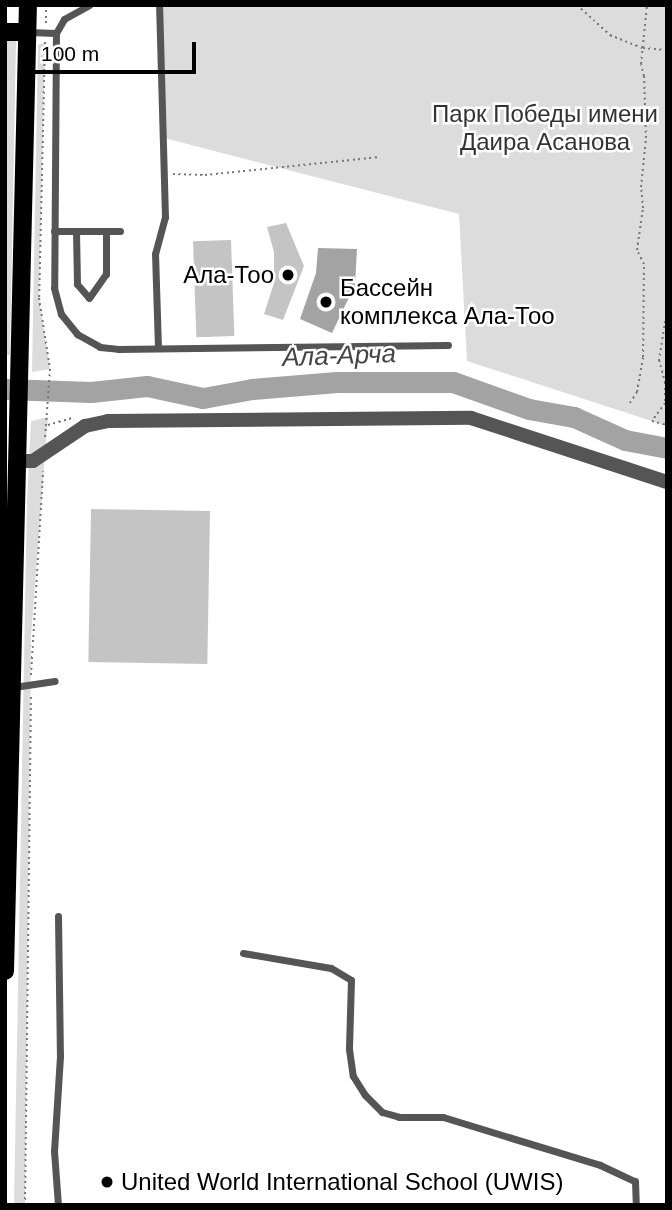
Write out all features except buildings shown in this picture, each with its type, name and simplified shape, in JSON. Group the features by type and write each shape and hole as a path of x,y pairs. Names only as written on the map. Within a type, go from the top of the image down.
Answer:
{"main road":[{"path":"5,971 28,5"},
{"path":"5,32 27,32"}],"street":[{"path":"18,461 33,461 85,426 108,421 471,418 667,482"}],"lane":[{"path":"89,5 64,19 55,33 55,298 71,329 100,347 448,345"},
{"path":"159,5 165,217 155,254 159,348"},
{"path":"27,32 55,33"},
{"path":"54,231 120,231"},
{"path":"76,231 78,284 89,298 106,274 106,231"},
{"path":"10,687 31,687 55,681"},
{"path":"58,916 60,1056 54,1151 58,1205"},
{"path":"243,953 331,968 351,980 349,1049 353,1076 365,1095 382,1112 399,1118 443,1117 600,1165 635,1181 636,1205"}],"path":[{"path":"25,1205 31,637 49,413 50,369 39,298 46,5"},
{"path":"577,5 610,35 643,48 667,50"},
{"path":"630,403 637,392 643,358 644,264 637,250 643,208 641,187 646,138 644,76 641,64 647,5"},
{"path":"163,172 205,176 380,157"},
{"path":"667,310 659,352 665,382 665,407 652,421 667,425"}],"green space":[{"name":"Парк Победы имени Даира Асанова","path":"162,5 667,5 667,426 467,361 459,214 160,137"},
{"path":"6,41 16,41 10,355 5,355"},
{"path":"45,42 39,298 50,369 32,372 38,45"},
{"path":"48,417 31,637 25,1205 14,1205 27,500 31,421"}],"shaded area":[{"name":"Бассейн комплекса Ала-Тоо","path":"318,248 357,249 355,285 332,333 300,319 316,273"}],"waterway":[{"name":"Ала-Арча","path":"5,389 91,392 147,386 203,398 252,389 337,382 453,382 529,409 574,417 625,440 667,448"}],"place":[{"name":"Ала-Тоо","path":"288,275"},
{"name":"Бассейн комплекса Ала-Тоо","path":"326,302"},
{"name":"United World International School (UWIS)","path":"107,1182"}]}
